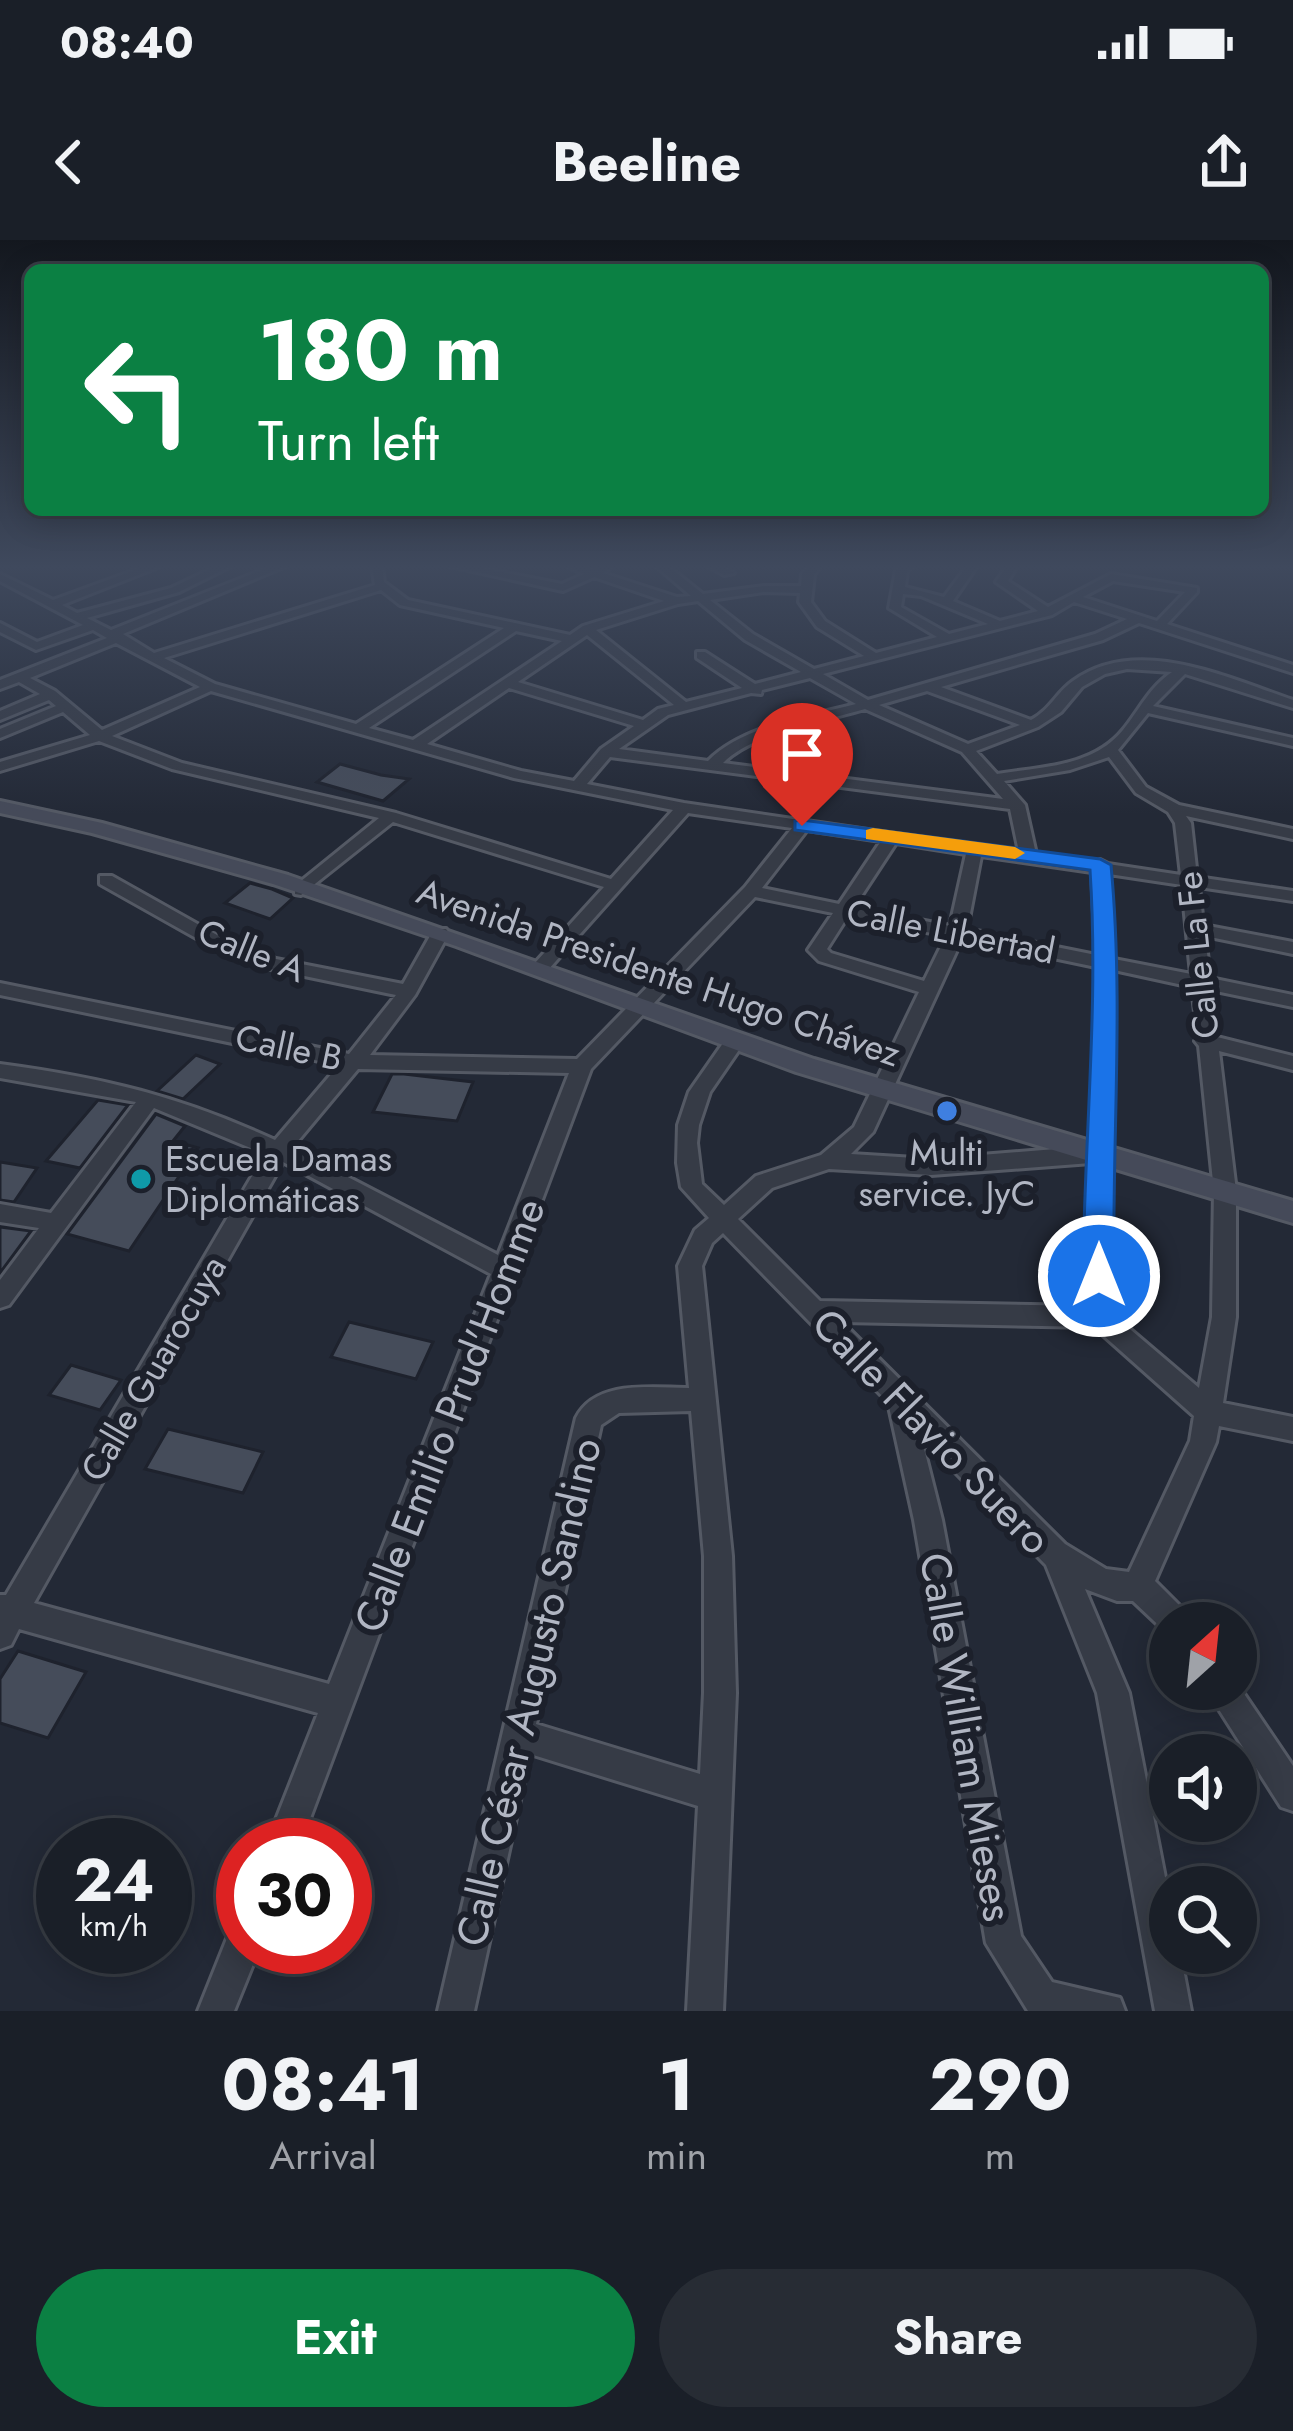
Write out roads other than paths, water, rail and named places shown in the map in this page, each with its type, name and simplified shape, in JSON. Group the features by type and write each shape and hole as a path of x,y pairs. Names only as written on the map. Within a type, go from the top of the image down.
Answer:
{"main road":[{"name":"Avenida Presidente Hugo Chávez","path":"0,807 188,848 541,967 735,1040 1293,1212"}],"street":[{"path":"7,680 85,649"},
{"path":"143,649 211,687 413,747 575,788 802,826 1293,896"},
{"path":"159,656 182,649"},
{"path":"357,730 484,649"},
{"path":"413,747 553,649"},
{"path":"612,649 682,705"},
{"path":"767,649 871,706 967,749 1017,805 1028,855"},
{"path":"861,649 874,657"},
{"path":"575,788 605,752 641,724 682,705 756,691 902,649"},
{"path":"712,765 725,752 756,737 1059,649"},
{"path":"1231,649 1293,669"},
{"path":"701,656 756,691"},
{"path":"967,749 1032,725 1056,710 1074,685 1095,674 1142,662 1293,704"},
{"path":"997,778 1061,767 1111,749 1157,686 1180,672"},
{"path":"7,680 50,694 100,736 177,766 392,816 614,885"},
{"path":"508,683 641,724"},
{"path":"0,767 100,736 211,687"},
{"path":"928,687 1032,725"},
{"path":"0,716 50,694"},
{"path":"0,734 64,707"},
{"path":"1143,708 1293,742"},
{"path":"1111,749 1142,790 1174,808 1293,834"},
{"path":"605,752 1017,805"},
{"path":"541,967 684,808"},
{"name":"Calle La Fe","path":"1138,1585 1203,1442 1224,1317 1225,1191 1183,823 1174,808"},
{"path":"302,890 392,816"},
{"name":"Calle Emilio Prud'Homme","path":"294,1818 582,1066 751,891 802,826"},
{"path":"892,837 818,950 820,955 929,989"},
{"path":"829,1161 862,1132 958,930 975,848"},
{"path":"1099,1318 1098,1154 1108,963 1100,865"},
{"name":"Calle A","path":"106,880 212,940 272,964 408,991"},
{"name":"Calle Libertad","path":"751,891 1293,1001"},
{"path":"1195,929 1293,948"},
{"name":"Calle Guarocuya","path":"4,1619 279,1149 356,1062 408,991 440,933"},
{"name":"Calle B","path":"0,989 356,1062 582,1066"},
{"name":"Calle Flavio Suero","path":"735,1040 690,1106 683,1150 692,1186 899,1401 1056,1555 1113,1694 1173,2011"},
{"path":"1205,1041 1293,1063"},
{"path":"1,1072 150,1098 279,1149 503,1269"},
{"path":"0,1298 150,1098"},
{"path":"705,2011 715,1795 718,1556 690,1265 703,1237 764,1182 829,1161 931,1168 1098,1154"},
{"path":"0,1213 54,1222"},
{"path":"815,1311 1099,1318 1208,1412 1293,1429"},
{"name":"Calle César Augusto Sandino","path":"456,2011 589,1418 615,1401 702,1399"},
{"name":"Calle William Mieses","path":"899,1401 928,1520 1004,1942 1041,1998 1107,2011"},
{"path":"1056,1555 1095,1579 1126,1588 1138,1585 1155,1602"},
{"path":"4,1619 340,1702"},
{"path":"1236,1710 1293,1795"},
{"path":"517,1734 715,1795"},
{"path":"216,2011 231,1974"}],"place":[{"name":"Multi service. JyC","path":"947,1111"},
{"name":"Escuela Damas Diplomáticas","path":"141,1179"}]}
